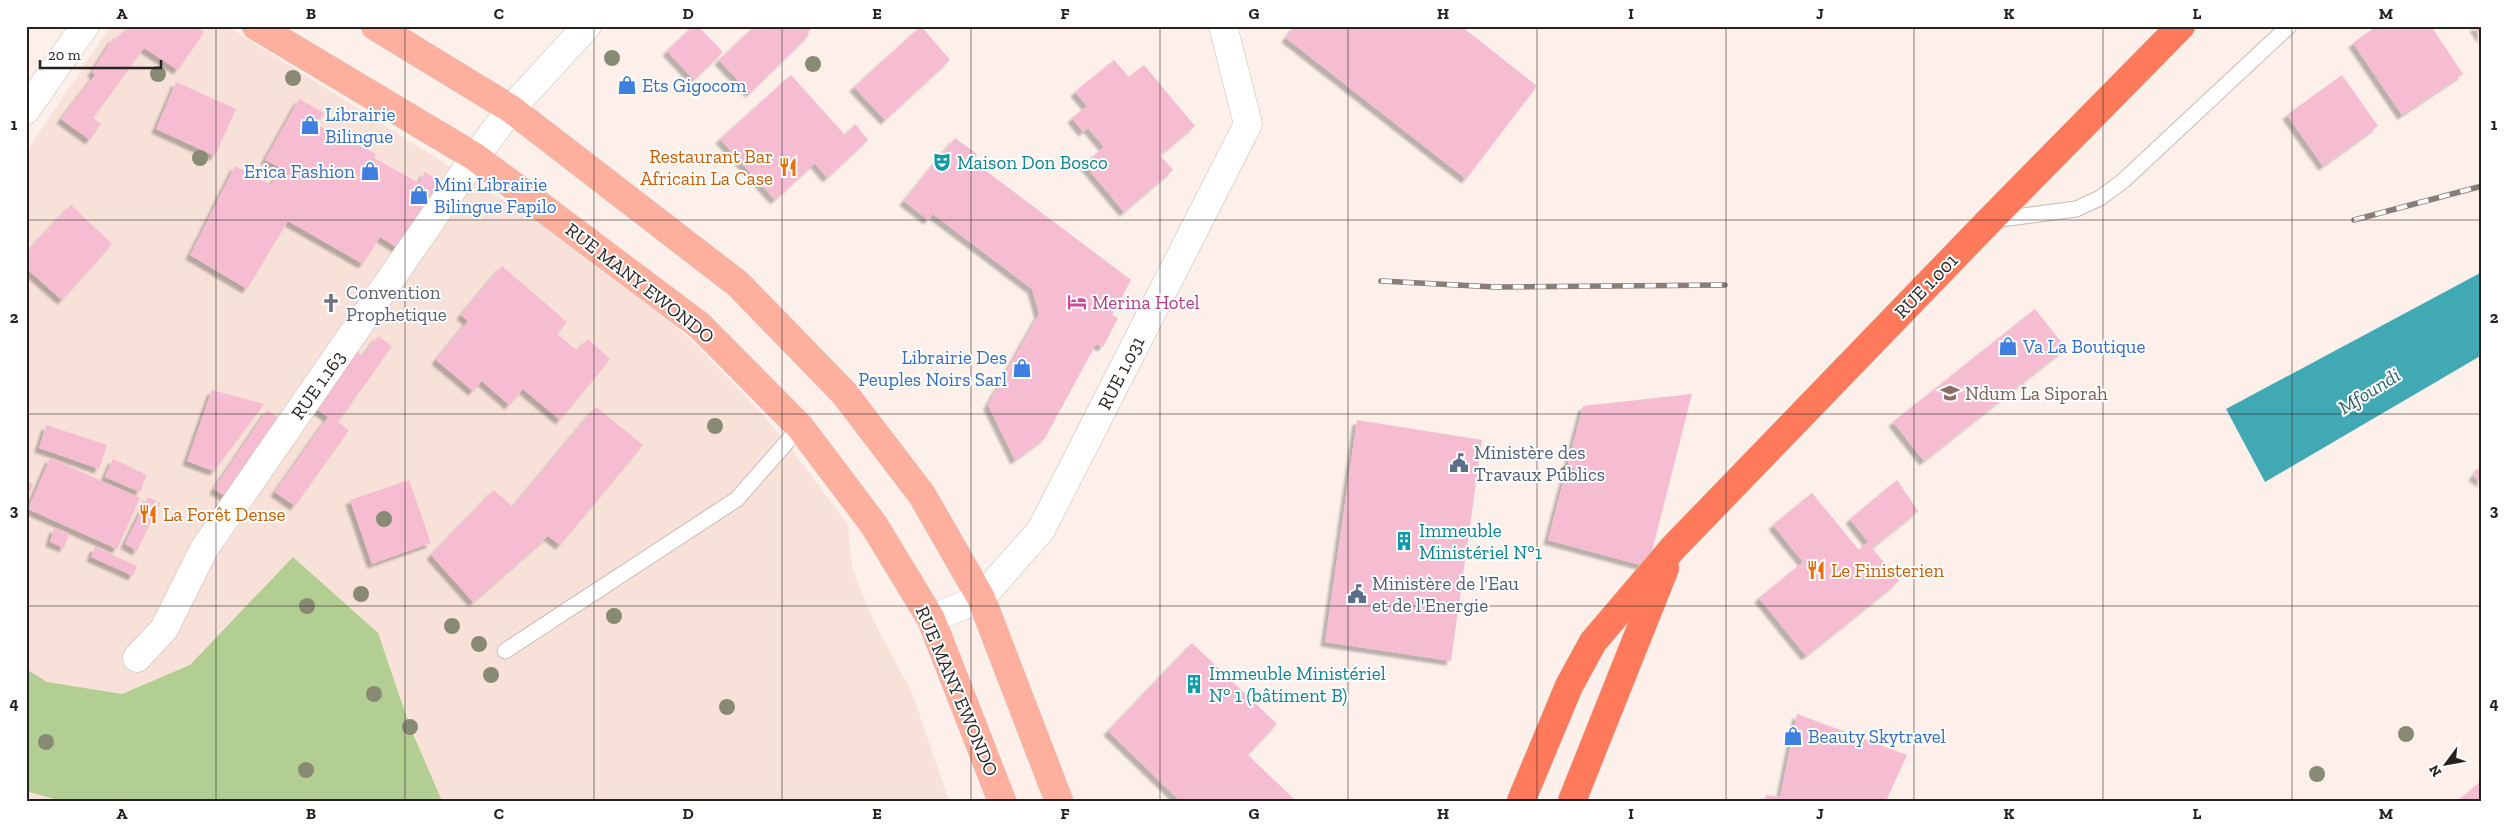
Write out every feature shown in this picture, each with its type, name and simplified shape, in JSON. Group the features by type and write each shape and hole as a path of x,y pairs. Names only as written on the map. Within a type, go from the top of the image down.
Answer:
{"highway":[{"name":"RUE 1.001","path":"1521,801 1568,686 1593,642 1673,548 1989,221 2181,26"},
{"path":"1572,801 1673,548"}],"main road":[{"name":"RUE MANY EWONDO","path":"256,26 475,157 699,325 800,427 874,526 931,619 1002,801"},
{"path":"375,26 511,109 738,284 844,393 922,495 981,598 1059,801"}],"street":[{"path":"26,110 85,26"},
{"name":"RUE 1.163","path":"137,658 164,629 204,549 475,157 511,109 587,26"},
{"name":"RUE 1.031","path":"931,619 981,598 1041,530 1248,124 1223,26"}],"lane":[{"path":"1989,221 2076,209 2100,198 2123,181 2289,26"},
{"path":"505,651 737,499 800,427"}],"shaded area":[{"path":"111,26 227,26 555,233 662,314 690,339 756,407 792,450 848,525 852,568 873,620 912,693 949,801 26,801 26,152"}],"green space":[{"path":"293,557 378,633 410,727 442,801 61,801 26,791 26,669 47,682 122,694 190,665"}],"water":[{"name":"Mfoundi","path":"2482,272 2482,355 2265,482 2226,409"}],"building":[{"path":"130,26 181,26 186,30 189,26 195,26 204,32 178,70 144,48 93,118 101,124 90,140 61,119 95,75 92,72 113,38 116,39"},
{"path":"693,26 698,26 723,52 694,80 667,51"},
{"path":"755,26 814,26 807,33 809,35 750,93 719,60"},
{"path":"921,26 950,60 885,120 854,87"},
{"path":"1295,26 1461,26 1537,86 1466,179 1286,38"},
{"path":"2377,26 2431,26 2463,74 2402,115 2353,43"},
{"path":"2474,26 2482,26 2482,39"},
{"path":"1114,60 1129,77 1144,65 1195,126 1160,155 1173,170 1124,212 1084,164 1104,147 1088,128 1083,132 1072,118 1087,106 1075,92"},
{"path":"791,75 845,135 855,124 868,140 827,178 815,163 775,200 720,139"},
{"path":"2342,75 2378,126 2323,166 2287,115"},
{"path":"176,82 236,109 215,156 156,129"},
{"path":"299,99 324,113 317,125 376,154 374,158 419,183 425,172 454,191 404,252 380,237 363,264 288,221 247,289 190,255 235,166 271,185 281,168 265,160"},
{"name":"Merina Hotel","path":"955,138 977,154 973,161 1131,280 1112,315 1118,318 1103,347 1096,344 1045,438 1015,460 988,405 1039,314 1032,289 933,214 928,220 904,201"},
{"path":"71,205 112,244 62,300 28,270 26,272 26,253"},
{"path":"502,266 567,322 557,334 578,351 588,339 610,359 560,420 523,389 509,405 482,381 473,391 436,360 468,321 461,315"},
{"path":"2035,309 2066,348 1924,461 1893,422"},
{"path":"378,336 392,346 338,422 349,430 295,506 275,492 328,417 315,408 356,351 363,356"},
{"path":"212,390 264,404 214,471 187,461"},
{"path":"1692,394 1648,567 1548,540 1583,406"},
{"path":"596,407 643,445 560,545 548,536 473,602 431,555 494,490 513,507"},
{"path":"267,410 290,426 238,505 214,489"},
{"name":"Immeuble Ministériel N°1","path":"1357,420 1482,440 1451,661 1325,642"},
{"path":"46,425 107,445 99,469 39,448"},
{"path":"50,458 140,498 117,549 28,509"},
{"path":"113,459 147,475 140,492 105,477"},
{"path":"2482,464 2482,483 2473,476"},
{"path":"409,480 431,543 372,564 350,500"},
{"path":"1897,480 1918,511 1872,548 1899,581 1806,656 1759,598 1803,562 1773,525 1812,493 1859,550 1868,542 1850,519"},
{"path":"26,481 33,484 26,501"},
{"path":"148,497 160,503 137,551 125,544"},
{"path":"54,528 69,534 64,548 50,542"},
{"path":"95,547 137,566 133,576 91,557"},
{"name":"Immeuble Ministériel N° 1 (bâtiment B)","path":"1192,643 1277,724 1248,755 1296,801 1180,801 1108,731"},
{"path":"1797,714 1907,755 1886,801 1765,801 1766,795 1780,797"},
{"path":"2482,780 2482,801 2458,801"}],"railway":[{"path":"2354,220 2482,186"},
{"path":"1381,281 1495,287 1725,285"}],"place":[{"name":"Ets Gigocom","path":"627,85"},
{"name":"Librairie Bilingue","path":"310,125"},
{"name":"Maison Don Bosco","path":"942,162"},
{"name":"Restaurant Bar Africain La Case","path":"788,167"},
{"name":"Erica Fashion","path":"370,171"},
{"name":"Mini Librairie Bilingue Fapilo","path":"419,195"},
{"name":"Merina Hotel","path":"1077,302"},
{"name":"Convention Prophetique","path":"331,303"},
{"name":"Va La Boutique","path":"2008,346"},
{"name":"Librairie Des Peuples Noirs Sarl","path":"1022,368"},
{"name":"Ndum La Siporah","path":"1950,393"},
{"name":"Ministère des Travaux Publics","path":"1459,463"},
{"name":"La Forêt Dense","path":"148,514"},
{"name":"Immeuble Ministériel N°1","path":"1404,541"},
{"name":"Le Finisterien","path":"1816,570"},
{"name":"Ministère de l'Eau et de l'Energie","path":"1357,594"},
{"name":"Immeuble Ministériel N° 1 (bâtiment B)","path":"1194,684"},
{"name":"Beauty Skytravel","path":"1793,736"}]}
